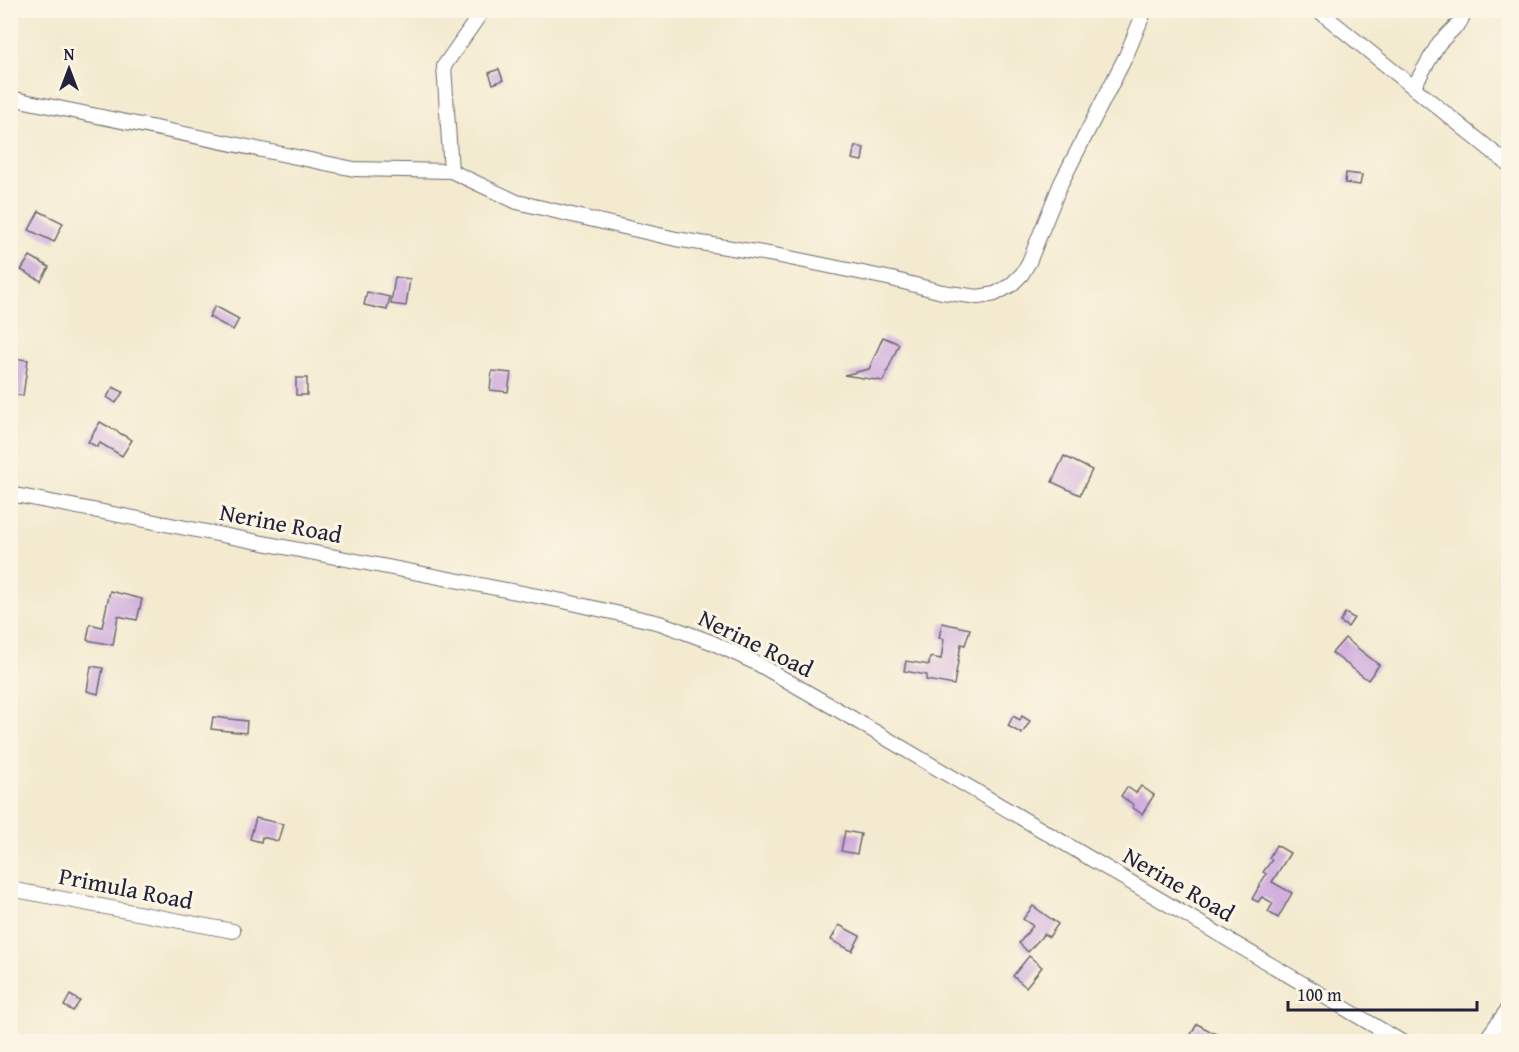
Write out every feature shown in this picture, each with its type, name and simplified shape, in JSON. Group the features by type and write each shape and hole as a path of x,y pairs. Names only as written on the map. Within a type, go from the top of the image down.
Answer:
{"street":[{"path":"451,171 444,66 483,10"},
{"path":"10,98 354,169 451,171 517,202 583,218 676,239 832,266 964,296 978,297 995,294 1011,285 1022,274 1029,262 1061,183 1126,56 1145,10"},
{"path":"1318,10 1509,164"},
{"path":"1413,86 1439,43 1460,22 1466,10"},
{"name":"Nerine Road","path":"10,494 563,602 660,623 711,642 758,664 833,707 1401,1041"},
{"name":"Primula Road","path":"10,889 233,931"},
{"path":"1484,1041 1509,1009"}],"building":[{"path":"499,69 503,80 493,84 489,73"},
{"path":"855,146 864,148 862,161 852,159"},
{"path":"1346,173 1362,175 1360,185 1345,183"},
{"path":"39,211 63,223 54,242 29,230"},
{"path":"30,256 49,267 41,281 21,270"},
{"path":"395,277 410,279 406,306 391,304"},
{"path":"367,292 390,297 387,310 364,305"},
{"path":"215,306 239,319 233,330 209,317"},
{"path":"883,337 899,344 883,381 844,375 869,369"},
{"path":"10,358 28,360 23,396 10,394"},
{"path":"492,371 511,373 508,392 490,390"},
{"path":"296,378 307,378 307,395 296,395"},
{"path":"113,387 123,392 116,403 107,397"},
{"path":"100,422 132,440 122,456 100,443 97,447 88,442"},
{"path":"1064,456 1092,470 1080,495 1052,482"},
{"path":"110,591 142,599 137,620 118,616 113,645 87,640 90,624 102,627"},
{"path":"1345,613 1354,618 1348,627 1340,622"},
{"path":"942,623 970,629 965,645 961,644 954,685 926,680 927,675 904,671 906,661 929,665 930,657 941,659 944,639 939,638"},
{"path":"1345,638 1379,665 1368,680 1332,653"},
{"path":"91,666 103,668 98,694 87,691"},
{"path":"1013,716 1020,720 1022,716 1030,721 1022,734 1008,726"},
{"path":"213,717 247,721 246,733 211,729"},
{"path":"1141,786 1154,795 1142,814 1121,796 1127,787 1136,793"},
{"path":"256,818 283,824 278,841 262,837 261,842 250,839"},
{"path":"845,831 861,834 857,854 841,851"},
{"path":"1276,845 1290,853 1272,882 1292,893 1278,918 1268,912 1273,903 1262,897 1258,902 1252,899 1266,874 1263,872 1272,860 1269,858"},
{"path":"1033,906 1058,924 1049,937 1044,934 1028,952 1019,943 1033,926 1023,919"},
{"path":"839,925 860,936 852,951 831,940"},
{"path":"1029,956 1042,967 1026,987 1013,976"},
{"path":"70,995 80,1001 73,1011 64,1006"},
{"path":"1197,1024 1229,1041 1187,1041"}]}
